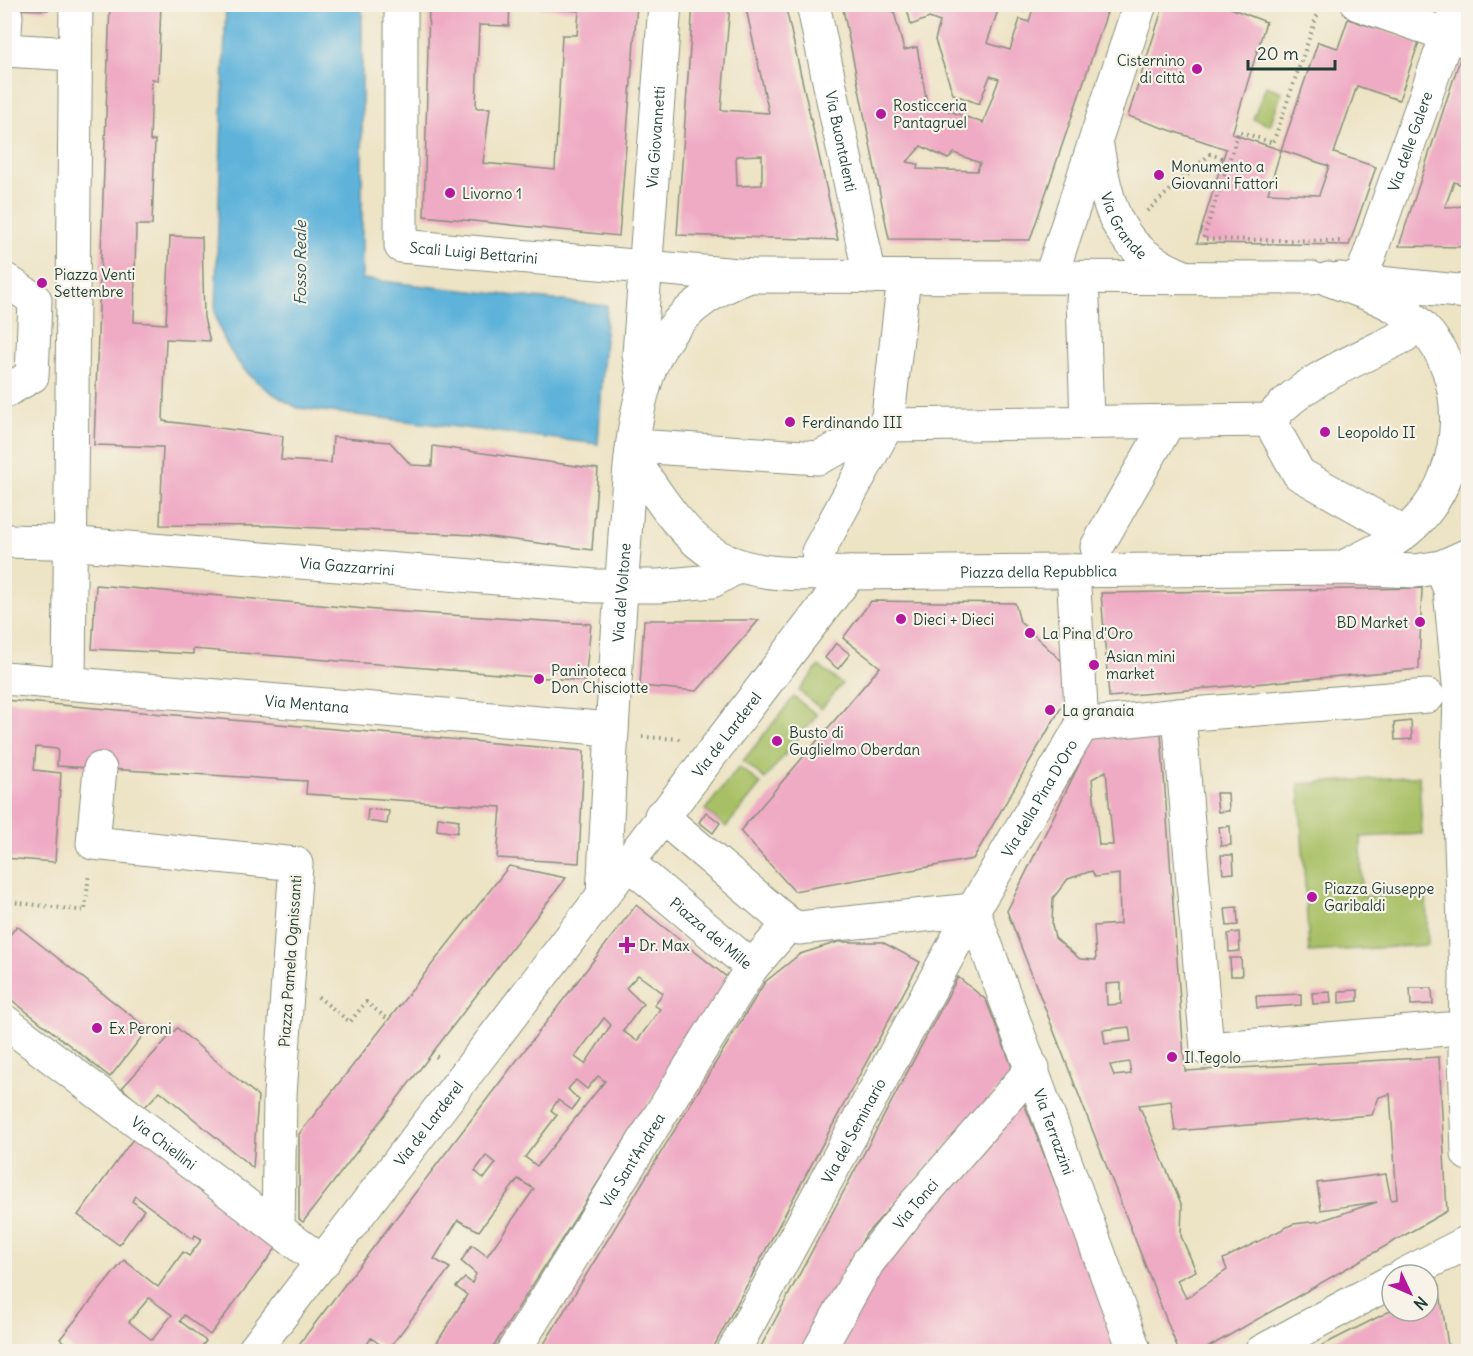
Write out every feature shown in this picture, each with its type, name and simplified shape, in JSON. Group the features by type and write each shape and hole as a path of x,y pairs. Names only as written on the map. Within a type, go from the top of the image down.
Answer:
{"street":[{"path":"69,683 76,4"},
{"name":"Scali Luigi Bettarini","path":"401,4 401,246 644,269"},
{"name":"Via Giovannetti","path":"644,269 665,4"},
{"name":"Via Buontalenti","path":"813,4 870,277"},
{"name":"Via Grande","path":"1051,276 1140,4"},
{"path":"1358,4 1458,39"},
{"name":"Via delle Galere","path":"1361,279 1458,39 1458,4"},
{"path":"6,16 4,49 75,54"},
{"name":"Via Grande","path":"1096,141 1106,190 1122,233 1156,264 1189,279"},
{"name":"Piazza della Repubblica","path":"1455,561 1415,571 1342,568 788,574 737,567 708,552 693,539 656,494 642,452 644,388 639,354 644,269 750,276 1361,279 1468,292"},
{"name":"Piazza della Repubblica","path":"644,388 656,355 675,324 714,291 750,276"},
{"name":"Piazza della Repubblica","path":"1319,278 1396,307 1426,332 1449,370 1462,420 1447,475 1435,498 1420,519 1383,546 1342,568"},
{"path":"4,279 35,300 32,376 4,392"},
{"path":"818,552 888,425 903,286"},
{"path":"1083,299 1088,422"},
{"path":"642,452 818,458 888,425 1269,420 1285,401 1316,380 1404,336"},
{"path":"1269,420 1299,474 1390,525"},
{"name":"Piazza della Repubblica","path":"1097,547 1169,421"},
{"name":"Via del Voltone","path":"626,733 621,587 642,452"},
{"path":"4,541 71,545"},
{"name":"Via Gazzarrini","path":"71,545 621,587"},
{"path":"1455,561 1450,590 1464,685 1458,765 1466,976 1460,1027 1468,1154"},
{"path":"621,587 712,580 737,567"},
{"name":"Via della Pina D'Oro","path":"973,910 1082,725 1073,571"},
{"name":"Via de Larderel","path":"253,1352 661,816 850,573"},
{"name":"Via Mentana","path":"4,678 626,733"},
{"path":"1082,725 1179,715 1428,696"},
{"path":"1179,715 1207,1049 1460,1027"},
{"path":"603,895 626,733"},
{"path":"93,843 100,769"},
{"path":"661,816 789,924 800,928 973,910"},
{"name":"Piazza Pamela Ognissanti","path":"93,843 296,864 280,1095 278,1228"},
{"name":"Piazza dei Mille","path":"627,862 752,967 789,924"},
{"name":"Via Terrazzini","path":"973,910 1136,1352"},
{"name":"Via del Seminario","path":"733,1352 973,910"},
{"name":"Via Sant'Andrea","path":"513,1352 752,967"},
{"name":"Via Chiellini","path":"4,1021 323,1263"},
{"name":"Via Tonci","path":"818,1352 868,1262 907,1213 1033,1068"},
{"path":"1427,1263 1468,1242"},
{"path":"1262,1352 1380,1288"}],"path":[{"path":"1101,11 1103,4"},
{"path":"1321,4 1273,143 1239,131 1203,239 1350,241"},
{"path":"1143,215 1210,154 1222,158"},
{"path":"626,733 681,740"},
{"path":"4,901 85,911 93,843"},
{"path":"289,975 350,1022 366,1002 389,1020"},
{"path":"431,1053 440,1059"}],"green space":[{"path":"1266,86 1282,92 1270,125 1253,119"},
{"path":"819,666 842,684 821,709 799,691"},
{"path":"794,697 817,715 765,779 743,761"},
{"path":"739,767 761,784 726,827 705,810"},
{"path":"1419,776 1422,834 1361,837 1362,896 1426,895 1428,945 1309,952 1299,784"}],"water":[{"name":"Fosso Reale","path":"226,5 362,5 362,279 607,306 598,444 298,408 268,390 244,370 227,344 215,312"}],"building":[{"path":"4,4 48,4 48,10 4,9"},
{"path":"110,4 161,4 158,80 152,79 150,141 155,140 152,225 136,225 134,322 166,324 170,236 202,237 204,318 210,341 166,339 163,421 283,436 281,460 331,463 333,437 390,442 411,465 432,466 433,446 598,469 592,550 475,535 274,526 160,525 163,447 94,445"},
{"path":"429,4 510,4 509,26 479,25 476,108 490,108 483,163 555,170 562,35 577,35 579,11 540,8 540,4 637,4 619,236 424,216"},
{"path":"693,4 730,4 721,110 769,113 745,4 785,4 838,240 677,235","holes":["762,155 762,185 737,186 736,156"]},
{"path":"842,4 892,4 904,50 917,47 927,103 983,123 999,79 990,76 979,104 953,94 935,40 940,22 929,18 911,25 906,4 1000,4 987,43 1010,50 1020,19 1029,22 1034,4 1110,4 1030,240 889,239","holes":["921,146 948,159 954,153 980,163 977,171 917,169 918,164 907,162"]},
{"path":"1002,4 1026,4 1024,12"},
{"path":"1164,4 1230,4 1230,8 1266,22 1232,134 1281,150 1318,42 1338,48 1348,19 1419,42 1399,100 1357,86 1334,153 1376,167 1349,245 1197,243 1226,149 1128,116","holes":["1281,150 1329,166 1319,195 1268,193"]},
{"path":"1460,59 1468,62 1468,187 1454,182 1445,207 1468,206 1468,247 1399,246"},
{"path":"96,585 388,611 591,624 585,681 193,649 193,654 92,649"},
{"path":"1422,588 1419,669 1109,697 1101,593"},
{"path":"871,601 1015,603 1020,622 1067,666 1069,694 973,859 794,891 740,831 880,667 843,638"},
{"path":"644,620 759,620 697,691 640,686"},
{"path":"836,643 850,654 838,669 825,658"},
{"path":"4,700 584,751 579,863 497,858 501,807 306,794 307,781 57,766 58,749 36,747 34,770 61,773 55,862 4,858 9,774 4,774"},
{"path":"1160,720 1185,1071 1439,1057 1447,1211 1200,1352 1179,1352 1007,911 1096,730","holes":["1106,771 1113,845 1099,845 1092,779","1092,871 1095,877 1119,874 1120,924 1094,926 1096,960 1080,959 1055,938 1052,925 1053,898 1068,879","1121,983 1121,1004 1107,1005 1106,984","1129,1027 1131,1041 1105,1044 1103,1030","1129,1062 1131,1074 1114,1076 1110,1065","1390,1094 1397,1199 1391,1200 1386,1174 1317,1183 1321,1210 1377,1202 1320,1221 1293,1224 1223,1259 1227,1270 1186,1298 1177,1280 1196,1271 1181,1236 1182,1206 1139,1105 1171,1101 1175,1131 1372,1115 1379,1097"]},
{"path":"1411,721 1412,739 1395,740 1394,723"},
{"path":"1216,793 1228,793 1229,811 1218,812"},
{"path":"368,809 389,811 387,824 367,821"},
{"path":"706,812 720,823 713,833 699,822"},
{"path":"438,817 459,820 457,833 437,830"},
{"path":"1230,826 1231,845 1221,846 1219,827"},
{"path":"1221,855 1233,855 1234,873 1223,874"},
{"path":"509,866 566,878 303,1222 299,1219 299,1134"},
{"path":"636,905 728,978 490,1352 431,1352 467,1295 456,1287 465,1278 472,1283 476,1274 461,1261 472,1245 487,1256 534,1189 518,1179 479,1231 458,1220 434,1259 450,1268 388,1350 371,1338 362,1352 293,1352","holes":["638,975 663,993 654,1005 660,1009 637,1041 623,1031 643,1004 626,988","604,1018 611,1025 585,1064 575,1057","598,1076 605,1081 537,1166 525,1157 557,1115 551,1110 558,1100 572,1110 579,1100 568,1089 576,1080 587,1089","486,1156 496,1163 484,1179 475,1171"]},
{"path":"1237,907 1238,925 1227,926 1225,908"},
{"path":"17,926 148,1029 110,1077 4,994 4,942"},
{"path":"1239,932 1240,951 1229,952 1228,934"},
{"path":"838,942 882,942 920,962 711,1352 539,1352 765,982 800,954"},
{"path":"1230,958 1241,958 1242,976 1231,976"},
{"path":"958,977 986,1000 1014,1072 866,1234 802,1352 758,1352"},
{"path":"1410,988 1432,988 1433,1004 1411,1005"},
{"path":"1358,990 1358,1001 1339,1003 1339,991"},
{"path":"1330,992 1331,1003 1313,1004 1312,993"},
{"path":"1301,994 1301,1005 1257,1008 1256,996"},
{"path":"177,1028 258,1096 253,1168 160,1091 144,1108 122,1088"},
{"path":"1020,1093 1121,1352 835,1352 896,1241"},
{"path":"138,1132 283,1239 210,1335 184,1315 180,1321 206,1341 197,1352 76,1352 60,1339 124,1260 158,1287 183,1252 189,1256 202,1239 195,1235 193,1239 135,1196 132,1201 144,1210 119,1245 78,1215","holes":["149,1298 172,1315 152,1340 129,1322"]},
{"path":"1440,1293 1449,1352 1309,1352 1380,1316 1380,1323 1440,1323"}],"place":[{"name":"Cisternino di città","path":"1197,69"},
{"name":"Rosticceria Pantagruel","path":"881,114"},
{"name":"Monumento a Giovanni Fattori","path":"1159,175"},
{"name":"Livorno 1","path":"450,193"},
{"name":"Piazza Venti Settembre","path":"42,283"},
{"name":"Ferdinando III","path":"790,422"},
{"name":"Leopoldo II","path":"1325,432"},
{"name":"Dieci + Dieci","path":"901,619"},
{"name":"BD Market","path":"1420,622"},
{"name":"La Pina d'Oro","path":"1030,633"},
{"name":"Asian mini market","path":"1094,665"},
{"name":"Paninoteca Don Chisciotte","path":"539,679"},
{"name":"La granaia","path":"1050,710"},
{"name":"Busto di Guglielmo Oberdan","path":"777,741"},
{"name":"Piazza Giuseppe Garibaldi","path":"1312,897"},
{"name":"Dr. Max","path":"627,945"},
{"name":"Ex Peroni","path":"97,1028"},
{"name":"Il Tegolo","path":"1172,1057"}]}
